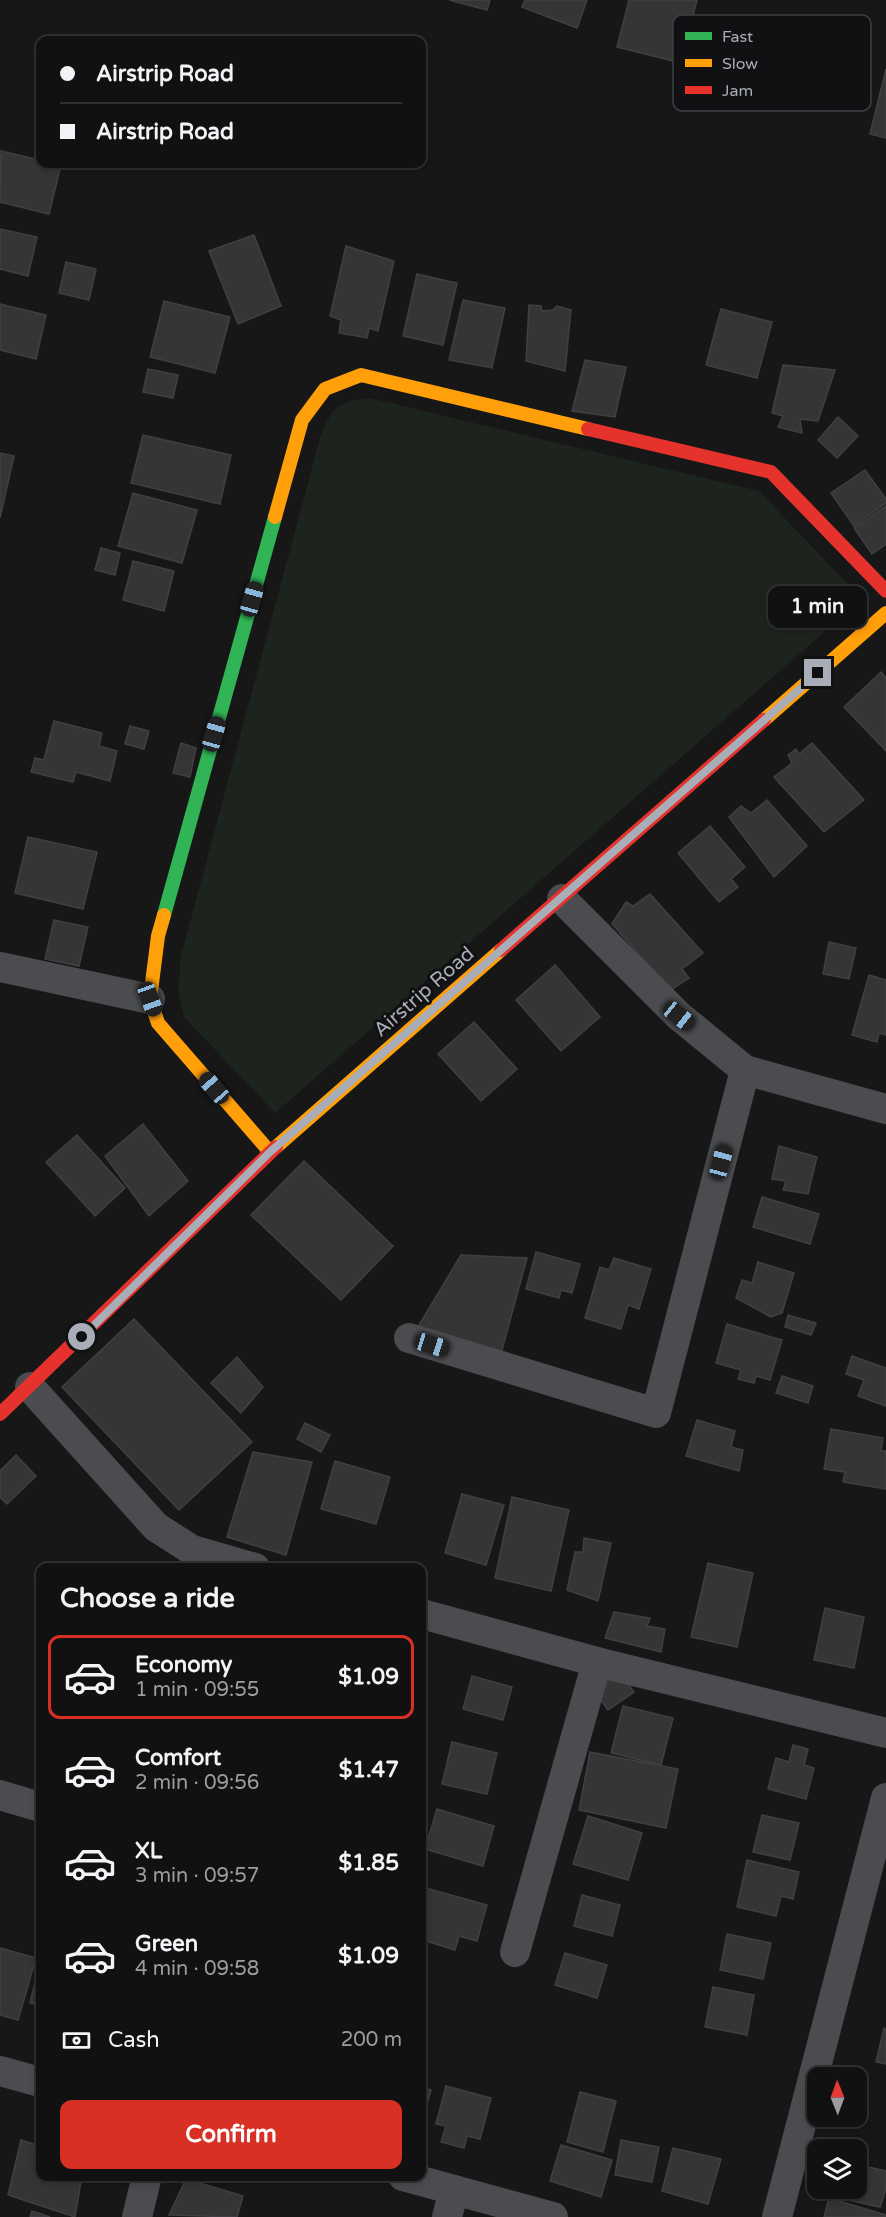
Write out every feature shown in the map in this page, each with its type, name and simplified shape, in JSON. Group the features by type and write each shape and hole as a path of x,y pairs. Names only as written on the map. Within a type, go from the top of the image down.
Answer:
{"street":[{"path":"270,1152 158,1023 150,999 158,936 302,420 325,389 361,375 771,472 886,591"},
{"name":"Airstrip Road","path":"0,1414 270,1152 562,899 886,613"},
{"path":"562,899 679,1016 745,1070 886,1109"},
{"path":"0,967 150,999"},
{"path":"409,1338 656,1413 745,1070"},
{"path":"30,1387 156,1527 192,1550 238,1563"},
{"path":"426,1615 597,1662 886,1732"},
{"path":"515,1952 597,1662"},
{"path":"0,1796 36,1806"},
{"path":"777,2217 886,1798"},
{"path":"0,2072 36,2081"},
{"path":"136,2217 146,2181"},
{"path":"412,2181 451,2203 553,2217"}],"shaded area":[{"path":"369,398 759,491 862,599 275,1113 184,1017 178,991 181,956 320,438 336,408 349,402"}],"building":[{"path":"449,0 490,0 487,10"},
{"path":"525,0 587,0 577,28 522,7"},
{"path":"629,0 697,0 693,15 673,15 673,61 617,47"},
{"path":"886,69 886,138 870,134"},
{"path":"1,151 36,159 36,168 60,168 49,214 0,202"},
{"path":"0,229 37,237 28,276 0,269"},
{"path":"254,235 281,306 238,324 209,251"},
{"path":"346,246 394,261 378,331 369,328 367,338 339,333 341,320 330,316"},
{"path":"66,262 96,269 89,300 59,293"},
{"path":"417,274 457,283 443,345 403,336"},
{"path":"463,300 505,308 492,368 449,360"},
{"path":"164,301 230,317 215,373 150,357"},
{"path":"0,304 46,315 36,359 0,350"},
{"path":"529,305 541,306 542,311 553,310 557,306 571,310 565,371 526,361"},
{"path":"721,309 772,322 757,378 706,365"},
{"path":"585,360 626,367 615,417 572,411"},
{"path":"783,365 835,370 818,421 800,419 802,433 778,427 783,416 772,413"},
{"path":"148,369 178,375 173,398 143,392"},
{"path":"838,417 858,436 837,458 818,440"},
{"path":"143,435 231,455 220,504 131,483"},
{"path":"0,453 14,456 0,518"},
{"path":"865,470 886,499 886,503 854,526 831,493"},
{"path":"133,493 197,510 182,563 118,546"},
{"path":"886,506 886,544 872,554 854,528"},
{"path":"101,548 120,553 115,575 95,570"},
{"path":"133,561 174,571 164,611 123,600"},
{"path":"881,672 886,678 886,751 844,707"},
{"path":"54,721 102,733 99,746 117,751 110,781 76,772 73,782 31,772 35,758 44,760"},
{"path":"130,726 149,731 144,749 125,744"},
{"path":"181,743 196,748 190,777 173,773"},
{"path":"812,743 864,800 824,832 774,777 792,763 788,755 796,749 799,754"},
{"path":"767,800 807,846 774,877 729,817 741,806 751,813"},
{"path":"710,826 745,867 731,879 738,887 719,902 678,853"},
{"path":"28,837 97,852 83,909 15,893"},
{"path":"650,894 703,953 682,969 689,978 671,990 612,924 626,902 633,906"},
{"path":"54,920 88,927 79,966 45,959"},
{"path":"829,942 856,948 849,979 823,974"},
{"path":"555,965 600,1017 561,1051 516,1000"},
{"path":"869,975 886,980 886,1035 879,1033 877,1042 852,1035"},
{"path":"474,1022 517,1069 481,1101 438,1054"},
{"path":"143,1124 188,1181 149,1216 105,1156"},
{"path":"77,1135 125,1188 95,1216 46,1162"},
{"path":"779,1146 817,1157 808,1194 783,1190 786,1181 772,1179"},
{"path":"304,1161 393,1246 341,1300 251,1215"},
{"path":"762,1197 819,1214 810,1244 753,1227"},
{"path":"536,1252 580,1264 572,1293 561,1290 559,1298 526,1289"},
{"path":"461,1255 527,1258 499,1361 416,1330"},
{"path":"614,1258 651,1269 639,1309 628,1305 621,1329 585,1318 600,1267 609,1270"},
{"path":"758,1262 794,1273 782,1313 771,1317 736,1298 742,1280 752,1283"},
{"path":"788,1315 816,1323 811,1335 785,1327"},
{"path":"134,1319 252,1442 179,1510 62,1387"},
{"path":"727,1324 782,1340 770,1380 756,1376 754,1383 738,1379 741,1370 716,1363"},
{"path":"852,1356 886,1368 886,1406 858,1396 864,1380 846,1374"},
{"path":"237,1357 263,1387 241,1413 211,1383"},
{"path":"782,1376 813,1386 808,1403 776,1393"},
{"path":"697,1420 735,1431 731,1447 743,1450 739,1471 686,1456"},
{"path":"305,1423 330,1435 321,1452 297,1439"},
{"path":"831,1429 883,1438 881,1451 886,1451 886,1489 843,1482 845,1472 824,1469"},
{"path":"253,1452 312,1462 286,1555 227,1537"},
{"path":"16,1455 36,1476 7,1504 0,1497 0,1471"},
{"path":"335,1461 390,1477 376,1524 321,1509"},
{"path":"462,1494 504,1505 486,1565 445,1553"},
{"path":"512,1497 569,1510 551,1591 495,1578"},
{"path":"584,1538 611,1543 598,1601 567,1590 575,1552 583,1552"},
{"path":"708,1563 753,1573 737,1647 691,1637"},
{"path":"825,1608 864,1617 854,1668 814,1660"},
{"path":"614,1612 650,1618 647,1626 665,1629 661,1652 605,1638"},
{"path":"616,1667 634,1692 608,1710 590,1685"},
{"path":"472,1676 512,1687 503,1720 463,1709"},
{"path":"623,1706 673,1718 661,1765 611,1753"},
{"path":"452,1742 497,1753 487,1794 442,1784"},
{"path":"793,1745 808,1749 804,1765 814,1768 806,1799 768,1789 776,1758 789,1762"},
{"path":"590,1752 678,1769 666,1828 579,1810"},
{"path":"437,1809 494,1826 483,1866 426,1849"},
{"path":"762,1815 799,1823 790,1860 753,1852"},
{"path":"588,1816 642,1833 628,1880 573,1864"},
{"path":"747,1860 799,1872 793,1899 781,1896 776,1916 737,1907"},
{"path":"426,1888 487,1905 477,1941 459,1936 455,1950 426,1941"},
{"path":"582,1895 620,1905 612,1936 574,1926"},
{"path":"727,1934 771,1943 763,1979 720,1970"},
{"path":"0,1948 36,1958 18,2020 0,2015"},
{"path":"565,1953 607,1965 597,1998 555,1985"},
{"path":"36,1979 36,2004 30,2003"},
{"path":"713,1987 754,1995 747,2035 705,2027"},
{"path":"884,2028 886,2029 886,2064 876,2062"},
{"path":"446,2086 491,2098 480,2139 467,2136 464,2148 441,2142 446,2126 436,2124"},
{"path":"426,2088 431,2090 426,2108"},
{"path":"580,2092 616,2101 603,2152 567,2142"},
{"path":"21,2140 36,2145 36,2181 81,2181 75,2217 8,2195"},
{"path":"621,2140 659,2147 652,2182 615,2175"},
{"path":"561,2145 612,2160 601,2197 550,2181"},
{"path":"673,2148 721,2159 708,2204 662,2191"},
{"path":"867,2167 886,2171 886,2189 880,2207 844,2199 867,2199"},
{"path":"185,2181 193,2181 243,2196 237,2217 169,2215"},
{"path":"829,2199 886,2215 886,2217 824,2217"},
{"path":"32,2211 50,2217 30,2217"}],"traffic: fast":[{"path":"164,915 275,517"}],"traffic: slow":[{"path":"275,517 302,420 325,389 361,375 588,429"},
{"path":"764,720 886,613"},
{"path":"164,915 158,936 150,999 158,1023 270,1152"},
{"path":"276,1147 501,950"}],"traffic: jam":[{"path":"588,429 771,472 886,591"},
{"path":"501,950 764,720"},
{"path":"0,1414 276,1147"}],"route":[{"path":"82,1337 270,1152 818,673"}]}
